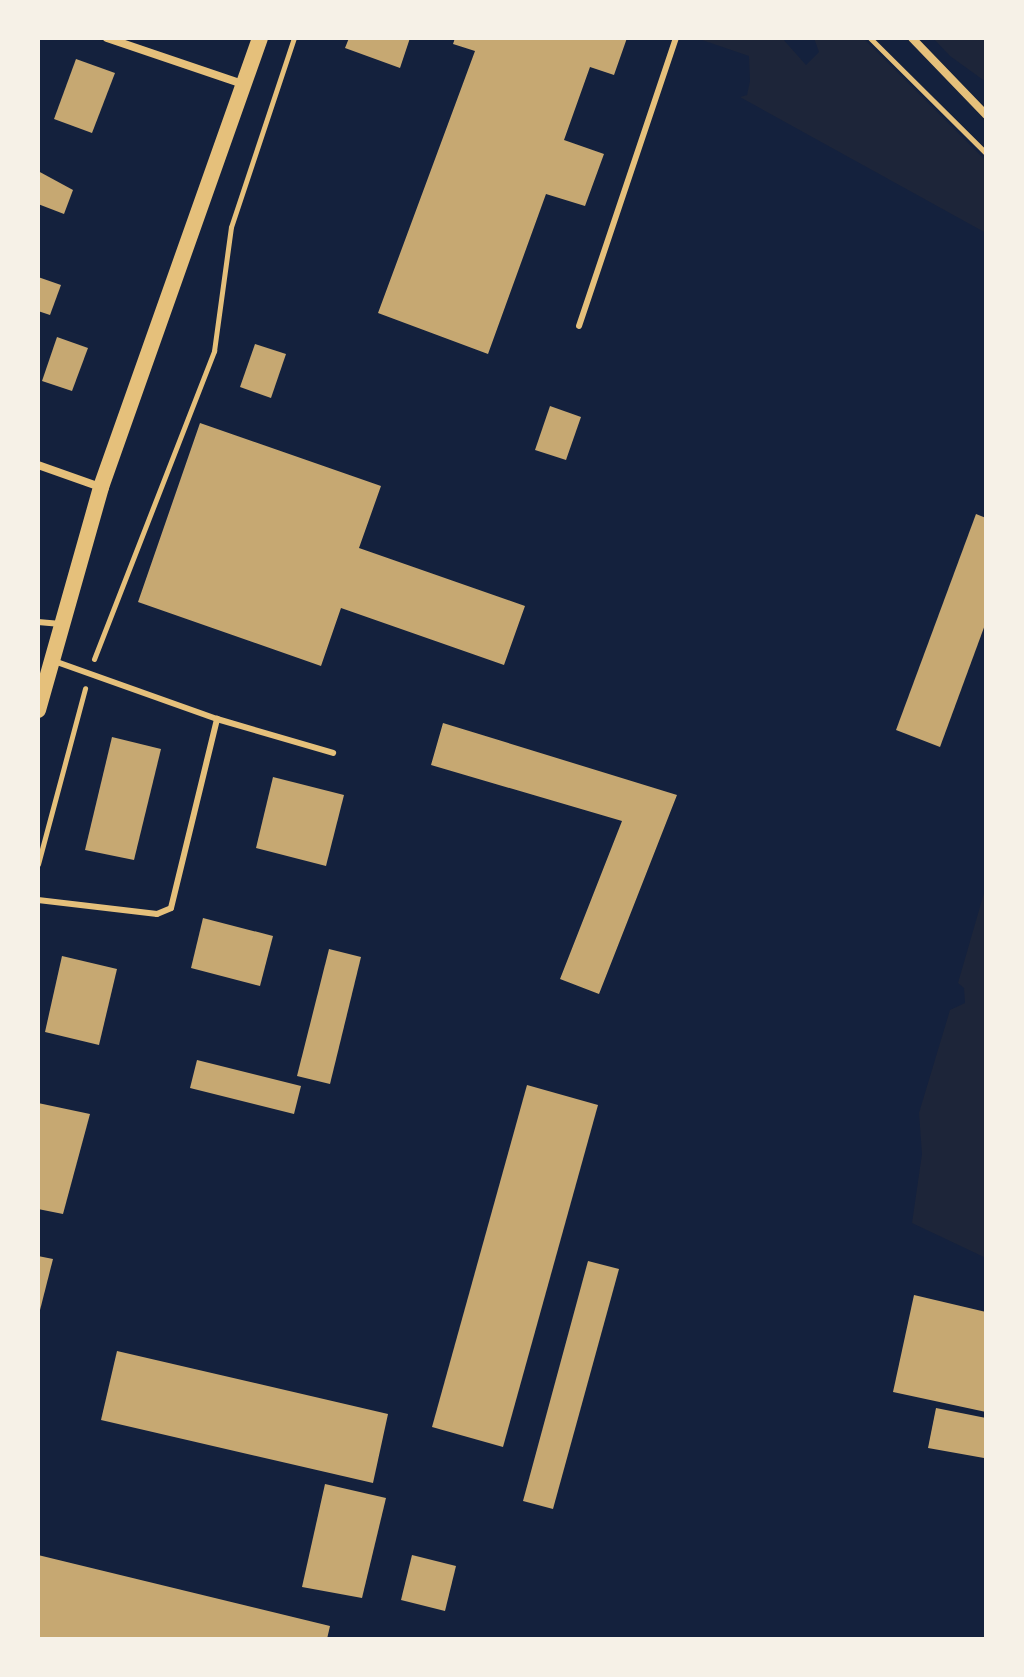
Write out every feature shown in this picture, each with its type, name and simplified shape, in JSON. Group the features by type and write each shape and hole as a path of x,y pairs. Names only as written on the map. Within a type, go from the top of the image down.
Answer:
{"main road":[{"path":"38,710 101,487 260,38"}],"street":[{"path":"107,38 243,84"},
{"path":"912,38 986,115"},
{"path":"38,465 101,487"}],"lane":[{"path":"579,326 676,38"},
{"path":"38,622 61,624"},
{"path":"50,660 89,671 217,719 333,753"},
{"path":"38,900 157,914 171,908 217,719"}],"path":[{"path":"38,864 89,671 207,373 231,227 294,38"},
{"path":"870,38 986,153"}],"shaded area":[{"path":"696,38 782,38 806,65 819,52 814,38 863,38 986,161 986,233 740,97 747,95 749,56"},
{"path":"933,38 986,38 986,82 950,56"},
{"path":"986,886 986,1258 912,1223 922,1154 919,1113 950,1010 965,1003 964,988 958,983"}],"building":[{"path":"349,38 410,38 400,68 345,48"},
{"path":"455,38 627,38 614,75 590,67 564,140 604,154 585,206 546,194 488,354 378,313 475,51 453,44"},
{"path":"76,59 115,73 92,133 54,119"},
{"path":"38,171 73,190 64,214 38,204"},
{"path":"38,277 61,285 50,315 38,311"},
{"path":"57,337 88,348 72,391 42,381"},
{"path":"255,344 286,354 271,398 240,387"},
{"path":"550,406 581,417 566,460 535,450"},
{"path":"200,423 381,486 359,548 525,606 504,665 341,608 321,666 138,602"},
{"path":"976,514 986,518 986,622 940,747 896,730"},
{"path":"443,723 677,795 599,994 560,979 622,821 431,765"},
{"path":"112,737 161,749 134,860 85,850"},
{"path":"273,777 344,795 326,866 256,848"},
{"path":"203,918 273,936 260,986 191,968"},
{"path":"329,949 361,957 330,1084 297,1076"},
{"path":"62,956 117,969 99,1045 45,1032"},
{"path":"197,1060 301,1086 294,1114 190,1088"},
{"path":"527,1085 598,1105 503,1447 432,1427"},
{"path":"38,1103 90,1114 63,1214 38,1209"},
{"path":"38,1256 53,1259 39,1314 38,1314"},
{"path":"588,1261 619,1269 553,1509 523,1501"},
{"path":"914,1295 986,1312 986,1412 893,1392"},
{"path":"117,1351 388,1414 373,1483 101,1420"},
{"path":"936,1408 986,1418 984,1458 928,1448"},
{"path":"325,1484 386,1498 362,1598 302,1587"},
{"path":"38,1555 330,1626 327,1639 38,1639"},
{"path":"412,1555 456,1566 445,1611 401,1600"}]}
